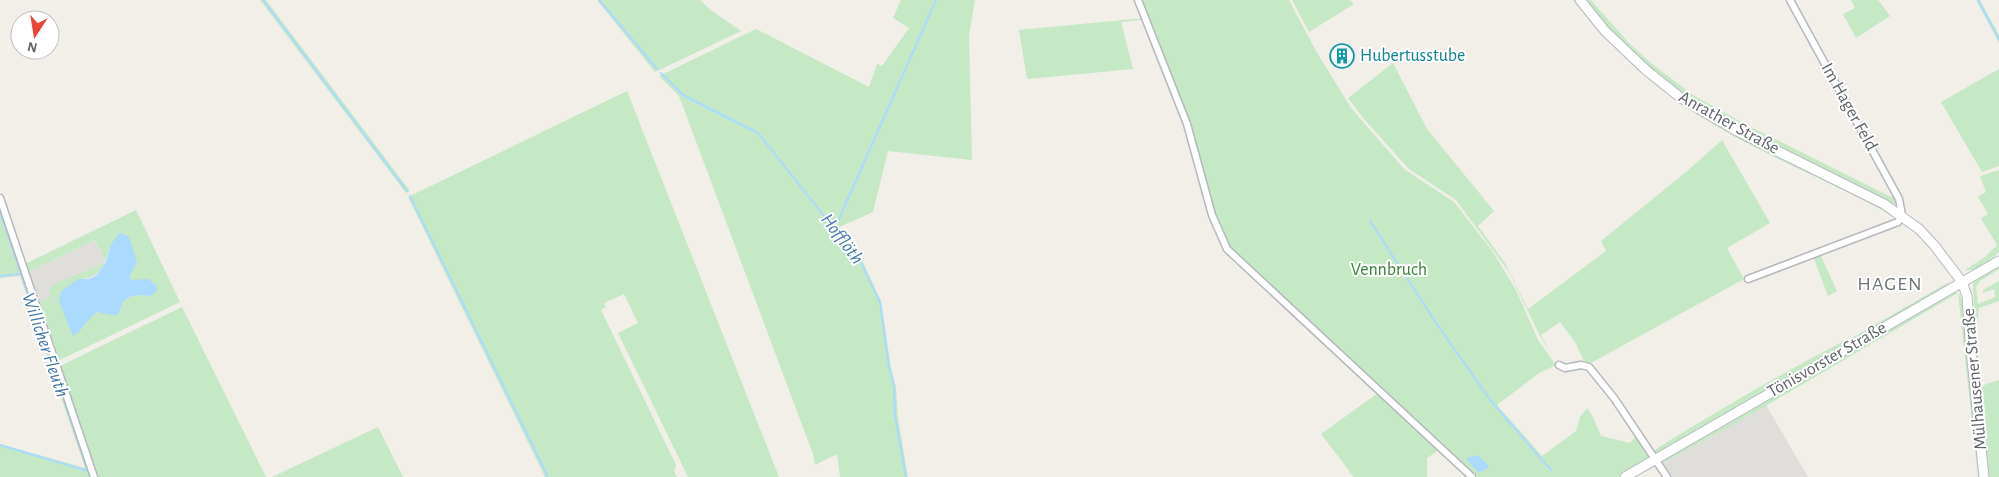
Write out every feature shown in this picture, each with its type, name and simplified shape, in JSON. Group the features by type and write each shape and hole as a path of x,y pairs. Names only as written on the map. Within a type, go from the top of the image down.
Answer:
{"main road":[{"name":"Anrather Straße","path":"1580,0 1605,31 1646,70 1681,98 1737,131 1884,204 1902,215 1934,244 1962,282"},
{"name":"Tönisvorster Straße","path":"1625,477 1999,261"},
{"name":"Mülhausener Straße","path":"1962,282 1968,296 1970,340 1984,477"}],"street":[{"path":"1138,0 1187,124 1212,214 1227,249 1472,477"},
{"name":"Im Hager Feld","path":"1790,0 1900,199 1902,215"},
{"path":"0,198 94,477"},
{"path":"1748,279 1898,222 1902,215"},
{"path":"1559,365 1565,368 1581,365 1589,366 1614,398 1667,477"}],"shaded area":[{"path":"95,240 106,262 52,285 51,297 40,302 29,272"},
{"path":"1766,405 1808,477 1670,477 1661,464"}],"green space":[{"path":"260,0 266,0 410,191 406,193"},
{"path":"597,0 700,0 712,11 741,31 655,72"},
{"path":"901,0 975,0 969,36 972,160 888,151 873,212 837,228 863,262 881,301 891,368 896,387 898,418 908,477 840,477 837,454 815,465 813,454 679,96 659,76 756,29 869,87 877,64 882,66 909,28 893,18"},
{"name":"Vennbruch","path":"1142,0 1289,0 1316,51 1351,108 1404,169 1454,202 1493,252 1516,290 1538,340 1556,365 1539,373 1497,405 1542,456 1576,431 1580,417 1587,408 1601,436 1630,443 1636,436 1647,452 1648,460 1619,477 1476,477 1230,249 1214,214 1187,116"},
{"path":"1292,0 1350,0 1354,4 1309,32"},
{"path":"1573,0 1576,0 1599,28 1667,90 1893,211 1895,217 1762,151 1686,107 1654,84 1625,58"},
{"path":"1583,0 1591,0 1628,42 1652,64 1693,95 1745,124 1891,197 1895,196 1897,203 1891,204 1758,140 1682,94 1617,39"},
{"path":"1851,0 1878,0 1890,16 1856,38 1843,14 1855,8"},
{"path":"1976,0 1980,0 1999,35 1999,43"},
{"path":"1144,18 1146,23 1141,20 1121,22 1133,69 1027,79 1019,30"},
{"path":"1393,63 1427,129 1494,211 1478,226 1505,263 1528,309 1606,251 1601,241 1722,140 1770,223 1727,248 1744,279 1589,364 1584,361 1575,342 1560,322 1541,335 1549,350 1540,336 1509,272 1456,200 1409,169 1364,119 1348,98"},
{"path":"1999,69 1999,166 1982,172 1941,102"},
{"path":"627,91 779,477 688,477 618,333 638,323 624,294 604,303 606,307 601,310 676,465 674,471 677,477 545,477 408,197"},
{"path":"1999,170 1999,252 1979,268 1965,270 1985,257 1997,245 1981,218 1988,214 1978,197 1986,192 1980,176"},
{"path":"0,207 92,477 0,477 0,444 85,468 20,276 0,278"},
{"path":"136,210 180,302 58,361 59,359 40,302 51,297 49,291 52,285 105,263 92,276 78,279 88,318 97,312 116,315 127,298 143,295 151,296 129,277 130,272 111,244 105,261 95,240 29,272 25,264"},
{"path":"1820,254 1837,291 1828,296 1813,256"},
{"path":"1999,266 1999,269 1980,281 1976,287 1978,304 1995,297 1994,289 1983,293 1983,290 1999,281 1999,301 1979,308 1976,336 1981,382 1976,381 1972,324 1974,306 1973,285 1974,281"},
{"path":"1949,282 1945,288 1657,454 1653,451 1747,394 1845,342"},
{"path":"1954,293 1958,293 1752,414 1661,464 1662,460"},
{"path":"1958,293 1962,300 1982,477 1978,477"},
{"path":"182,307 266,477 96,477 60,366"},
{"path":"1999,380 1999,477 1987,477 1977,391 1986,384"},
{"path":"1378,393 1439,450 1427,458 1427,477 1354,477 1321,434"},
{"path":"378,427 403,477 272,477"}],"water":[{"path":"120,233 129,238 137,262 129,277 132,280 148,279 156,285 157,290 151,296 143,295 127,298 116,316 97,312 73,336 59,301 61,292 78,279 89,279 97,275 106,262 111,244"},
{"path":"1478,455 1489,466 1485,470 1478,472 1467,458"}],"waterway":[{"path":"263,0 407,191"},
{"name":"Hofflöth","path":"599,0 657,69"},
{"path":"835,228 936,0"},
{"path":"1978,0 1999,39"},
{"name":"Hofflöth","path":"661,73 683,95 758,133 860,261 880,302 889,367 894,386 895,416 906,477"},
{"path":"410,196 548,477"},
{"name":"Willicher Fleuth","path":"0,212 90,477"},
{"path":"1370,221 1436,323 1491,401 1551,470"},
{"path":"0,276 20,274"},
{"path":"0,445 88,471"}],"place":[{"name":"Hubertusstube","path":"1342,56"}],"district":[{"name":"HAGEN","path":"1890,284"}]}
